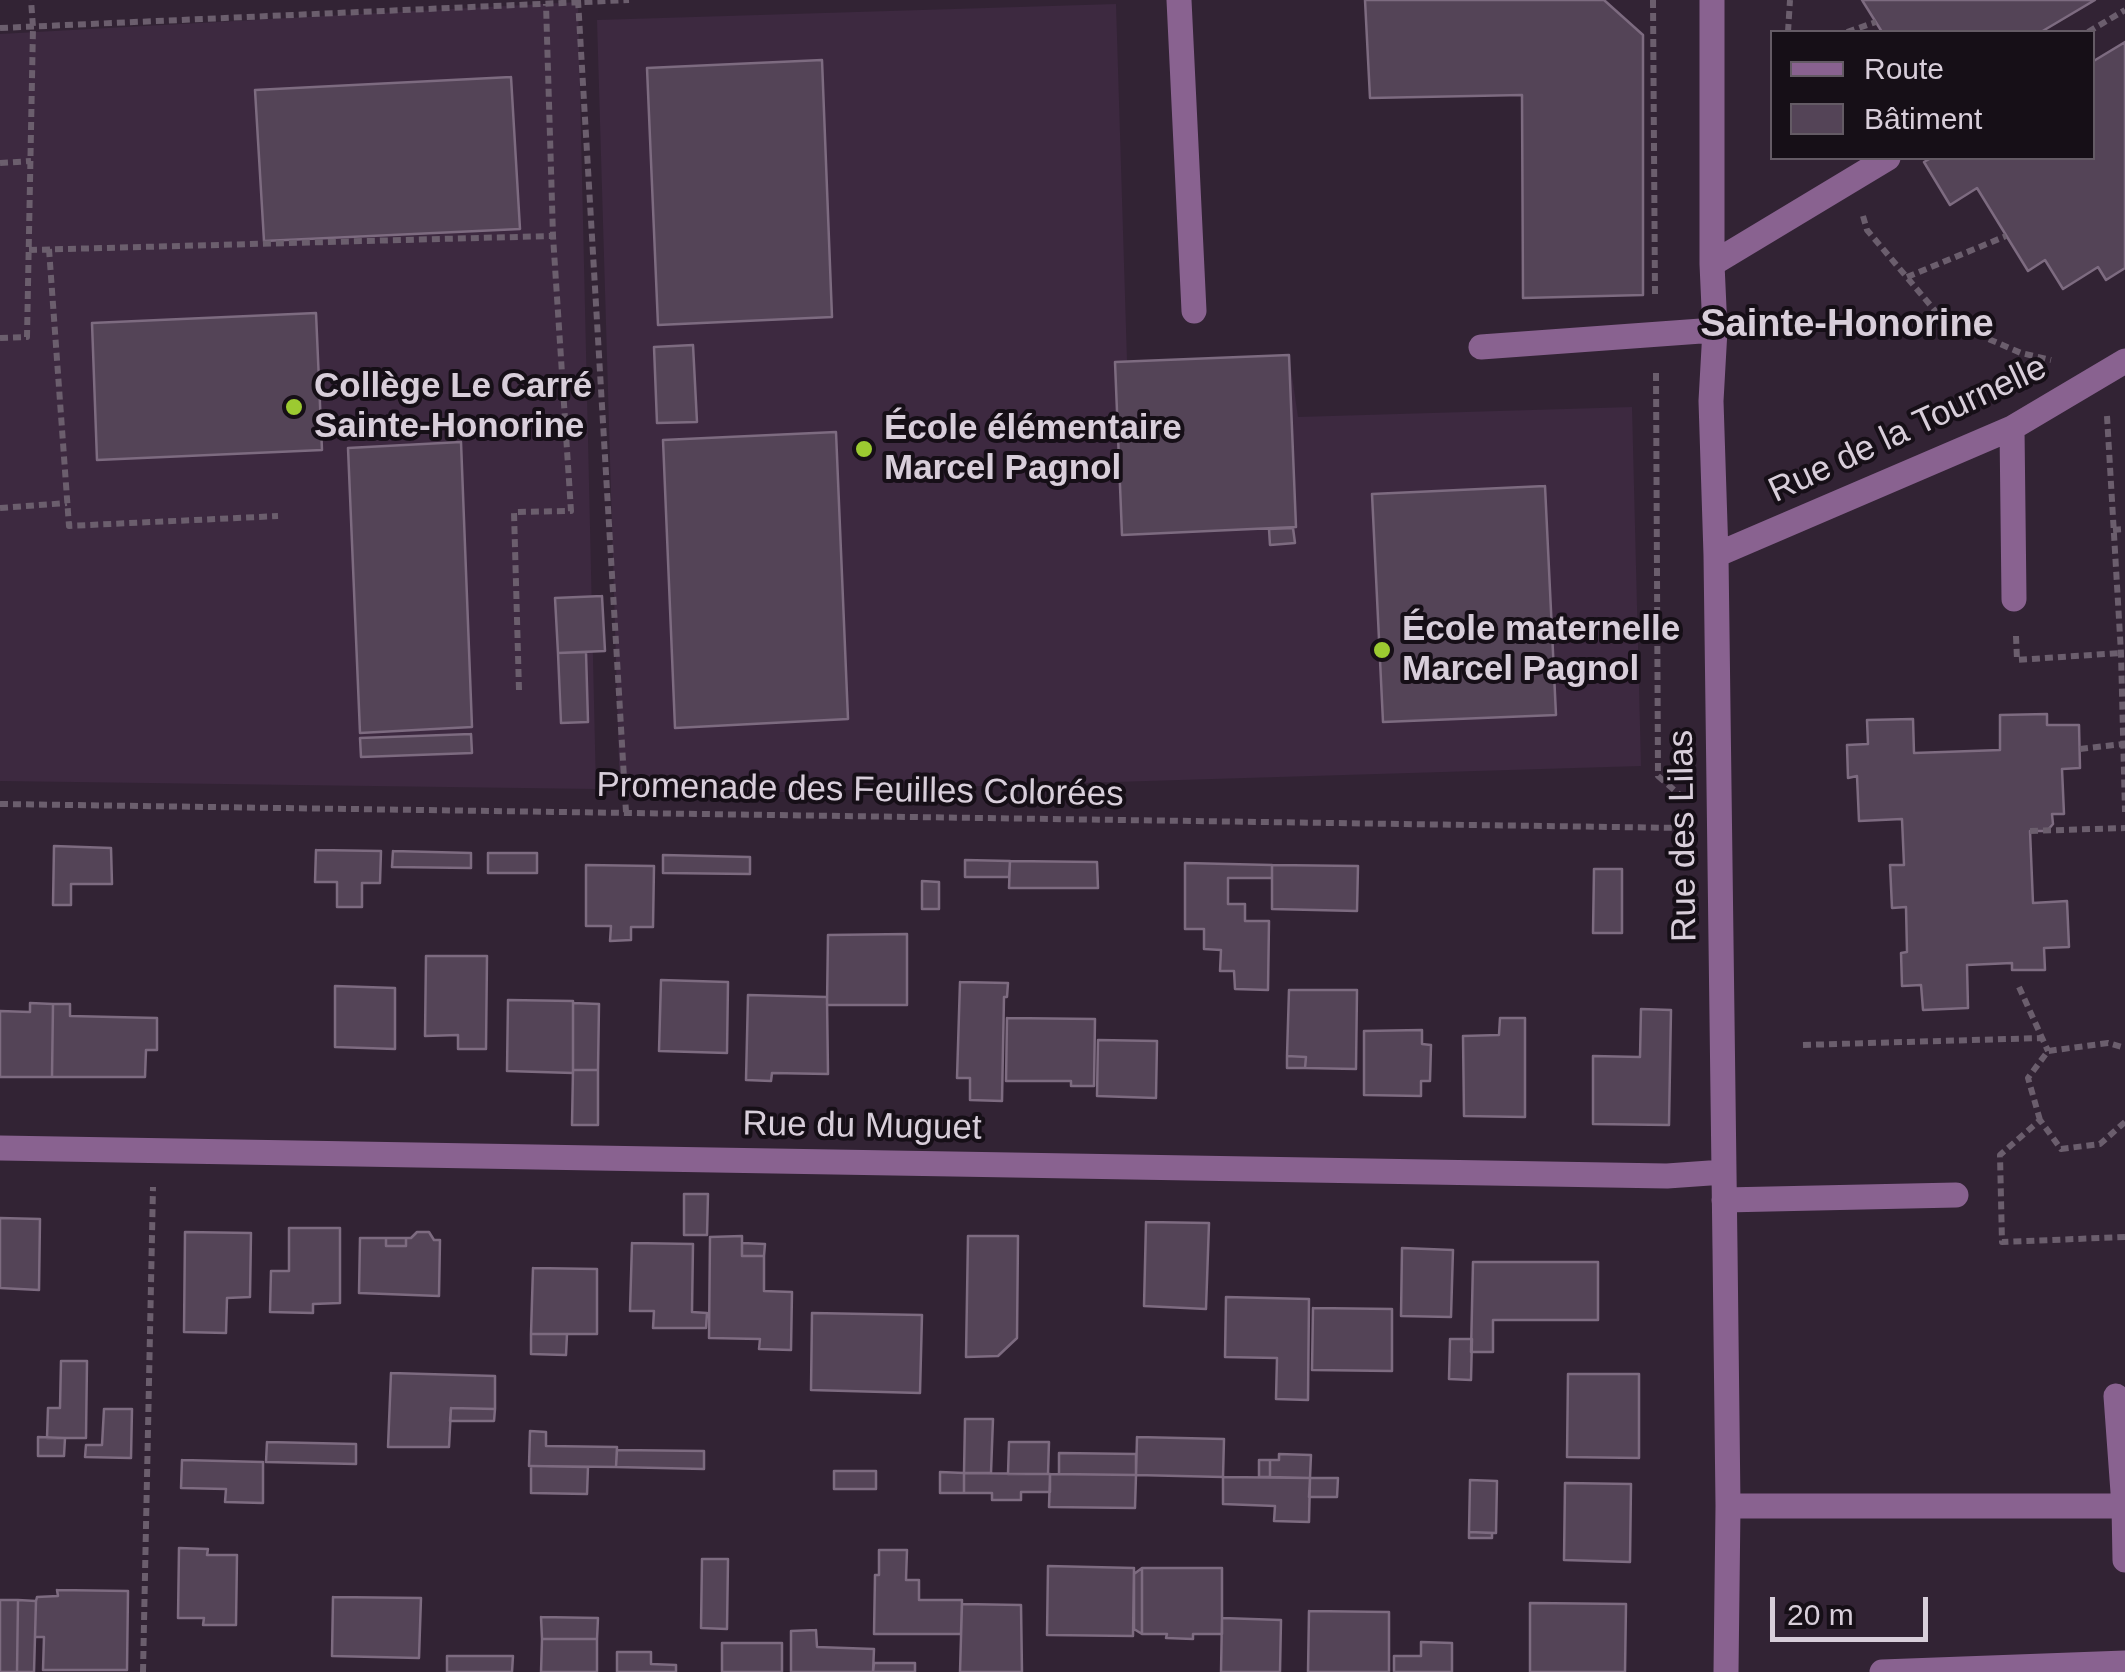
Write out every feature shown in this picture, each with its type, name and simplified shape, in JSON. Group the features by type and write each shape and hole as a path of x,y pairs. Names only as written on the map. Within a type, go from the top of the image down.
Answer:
{"street":[{"path":"1180,0 1194,311"},
{"name":"Rue des Lilas","path":"1712,0 1715,330 1710,400 1716,556 1724,1172 1726,1672"},
{"path":"1712,264 1885,160"},
{"path":"1481,348 1715,330"},
{"name":"Rue de la Tournelle","path":"1716,556 2012,428 2114,367"},
{"path":"2012,428 2014,599"},
{"name":"Rue du Muguet","path":"0,1148 1647,1176 1724,1172"},
{"path":"1724,1200 1956,1195"},
{"path":"2116,1396 2125,1560"},
{"path":"1728,1506 2124,1506"},
{"path":"1882,1672 2125,1663"}],"path":[{"path":"0,338 27,337 31,0"},
{"path":"0,28 628,0"},
{"path":"1652,0 1658,776 1719,828"},
{"path":"1788,30 1790,0"},
{"path":"578,1 626,813"},
{"path":"519,690 514,512 571,512 553,236 546,4"},
{"path":"2091,30 2125,10"},
{"path":"1853,30 1876,22"},
{"path":"0,163 30,162"},
{"path":"1858,202 1868,230 1942,319 2021,353 2114,367 2113,530 2125,812"},
{"path":"29,250 553,236"},
{"path":"1907,277 2006,236"},
{"path":"49,249 69,526 278,516"},
{"path":"0,508 67,503"},
{"path":"2113,530 2125,529"},
{"path":"2014,599 2017,660 2120,653"},
{"path":"2080,749 2123,744"},
{"name":"Promenade des Feuilles Colorées","path":"0,804 1719,828"},
{"path":"2030,831 2125,828"},
{"path":"2019,986 2048,1051"},
{"path":"1802,1045 2042,1038"},
{"path":"2125,1048 2108,1043 2048,1051 2028,1078 2040,1120 2061,1149 2100,1144 2125,1122"},
{"path":"2040,1120 2000,1156 2002,1242 2125,1237"},
{"path":"142,1672 155,1151"}],"shaded area":[{"name":"Collège Le Carré Sainte-Honorine","path":"578,2 596,789 0,781 0,34"},
{"name":"École élémentaire Marcel Pagnol","path":"1116,4 1127,361 1289,355 1298,417 1632,407 1641,766 620,797 597,20"}],"building":[{"path":"1365,0 1604,0 1643,35 1643,295 1523,298 1522,95 1370,98"},
{"path":"1862,0 2095,0 2044,30 1881,30"},
{"path":"2125,42 2125,268 2106,280 2098,267 2063,289 2045,260 2028,271 1977,188 1950,205 1924,162 2095,160 2095,60"},
{"path":"822,60 832,317 658,325 647,68"},
{"path":"511,77 520,229 264,241 255,90"},
{"path":"316,313 322,450 97,460 92,323"},
{"path":"693,345 697,422 657,423 654,347"},
{"path":"1289,355 1296,527 1122,535 1115,362"},
{"path":"836,432 848,719 675,728 663,440"},
{"path":"461,442 472,727 360,733 348,448"},
{"path":"1545,486 1556,715 1383,722 1372,494"},
{"path":"1293,528 1295,543 1270,545 1269,529"},
{"path":"602,596 605,651 558,653 555,598"},
{"path":"586,652 588,722 561,723 558,653"},
{"path":"2047,714 2047,725 2079,725 2080,768 2062,769 2064,814 2052,814 2053,824 2047,831 2030,831 2033,903 2067,901 2069,947 2044,948 2045,970 2012,970 2012,963 1967,965 1968,1008 1923,1010 1921,985 1902,986 1901,953 1907,952 1906,907 1892,908 1890,865 1904,865 1902,819 1859,821 1857,776 1848,778 1847,745 1868,744 1867,720 1913,719 1914,753 2000,750 2000,715"},
{"path":"471,734 472,753 361,757 360,738"},
{"path":"54,846 111,848 112,884 71,884 71,905 53,905"},
{"path":"316,850 381,851 380,883 362,883 362,907 337,907 337,882 315,882"},
{"path":"393,851 471,853 471,868 392,867"},
{"path":"488,853 537,853 537,873 488,873"},
{"path":"663,855 750,857 750,874 663,873"},
{"path":"965,860 1010,861 1009,877 965,877"},
{"path":"1010,861 1097,862 1098,888 1009,888"},
{"path":"1185,863 1272,865 1272,878 1228,878 1228,904 1245,904 1245,921 1269,921 1268,990 1235,989 1234,971 1220,971 1221,950 1204,949 1204,929 1185,929"},
{"path":"586,865 654,866 653,927 631,927 631,940 610,941 611,926 586,926"},
{"path":"1272,865 1358,866 1357,911 1272,909"},
{"path":"1594,869 1622,869 1622,933 1593,933"},
{"path":"922,881 939,882 939,909 922,909"},
{"path":"907,934 907,1005 827,1005 828,935"},
{"path":"426,956 487,956 486,1049 458,1049 458,1035 425,1036"},
{"path":"661,980 728,982 727,1053 659,1051"},
{"path":"960,982 1008,983 1004,997 1002,1101 970,1100 970,1078 957,1078"},
{"path":"335,986 395,988 395,1049 335,1047"},
{"path":"1289,990 1357,990 1356,1069 1305,1068 1306,1057 1287,1056"},
{"path":"748,995 827,997 828,1074 772,1073 771,1081 746,1080"},
{"path":"508,1000 573,1001 573,1073 507,1071"},
{"path":"30,1003 53,1004 52,1077 0,1077 0,1011 30,1012"},
{"path":"573,1003 599,1004 598,1070 573,1070"},
{"path":"53,1004 70,1004 70,1016 157,1018 157,1050 146,1050 145,1077 52,1077"},
{"path":"1641,1009 1671,1010 1669,1125 1593,1124 1593,1056 1640,1057"},
{"path":"1007,1018 1095,1019 1094,1086 1071,1086 1071,1081 1006,1081"},
{"path":"1500,1018 1525,1018 1525,1117 1464,1116 1463,1036 1499,1035"},
{"path":"1422,1030 1422,1044 1431,1045 1430,1081 1421,1081 1421,1096 1364,1095 1364,1031"},
{"path":"1098,1040 1157,1041 1156,1098 1097,1096"},
{"path":"1287,1056 1306,1057 1305,1068 1287,1068"},
{"path":"573,1070 598,1070 598,1125 572,1125"},
{"path":"684,1194 708,1194 707,1235 684,1235"},
{"path":"0,1218 40,1219 39,1290 0,1288"},
{"path":"1146,1222 1209,1223 1206,1309 1144,1306"},
{"path":"289,1228 340,1228 340,1303 313,1304 313,1313 270,1312 271,1271 289,1271"},
{"path":"185,1232 251,1233 250,1297 227,1298 226,1333 184,1332"},
{"path":"417,1232 429,1232 434,1240 440,1240 439,1296 359,1293 360,1238 386,1238 386,1246 406,1246 406,1238"},
{"path":"742,1236 742,1256 764,1256 764,1291 792,1292 791,1350 759,1349 760,1339 709,1338 710,1237"},
{"path":"968,1236 1018,1236 1017,1338 998,1356 966,1357"},
{"path":"386,1238 406,1238 406,1246 386,1246"},
{"path":"632,1243 693,1244 692,1312 707,1313 706,1328 653,1328 654,1311 630,1311"},
{"path":"742,1243 765,1244 764,1256 742,1256"},
{"path":"1402,1248 1453,1250 1451,1317 1401,1316"},
{"path":"1473,1262 1598,1262 1598,1320 1493,1320 1493,1352 1471,1352"},
{"path":"533,1268 597,1269 597,1334 531,1334"},
{"path":"1226,1297 1309,1299 1308,1400 1276,1399 1277,1358 1225,1357"},
{"path":"1313,1308 1392,1309 1392,1371 1312,1370"},
{"path":"812,1313 922,1315 920,1393 811,1390"},
{"path":"531,1334 567,1334 566,1355 531,1354"},
{"path":"1450,1339 1472,1339 1471,1380 1449,1379"},
{"path":"61,1361 87,1361 86,1438 47,1438 48,1408 60,1408"},
{"path":"391,1373 495,1376 495,1409 451,1408 449,1447 388,1447"},
{"path":"1568,1374 1639,1374 1639,1458 1567,1457"},
{"path":"451,1408 495,1409 494,1421 450,1421"},
{"path":"104,1409 132,1409 131,1458 85,1457 86,1445 102,1445"},
{"path":"965,1419 993,1419 991,1473 964,1473"},
{"path":"530,1431 546,1432 546,1446 617,1447 616,1467 529,1466"},
{"path":"38,1437 65,1438 64,1456 38,1456"},
{"path":"1137,1437 1224,1439 1223,1477 1136,1475"},
{"path":"267,1442 356,1444 356,1464 266,1462"},
{"path":"1009,1442 1049,1442 1048,1474 1008,1474"},
{"path":"617,1450 704,1451 704,1469 616,1467"},
{"path":"1059,1453 1136,1454 1136,1475 1059,1474"},
{"path":"1279,1454 1311,1455 1310,1478 1270,1477 1270,1460 1279,1460"},
{"path":"182,1460 263,1462 263,1503 225,1502 226,1489 181,1488"},
{"path":"1259,1460 1270,1460 1270,1477 1259,1477"},
{"path":"531,1466 588,1467 587,1494 531,1493"},
{"path":"834,1471 876,1471 876,1489 834,1489"},
{"path":"940,1472 964,1473 964,1493 940,1493"},
{"path":"964,1473 1050,1474 1050,1492 1021,1492 1021,1500 992,1500 992,1493 964,1493"},
{"path":"1050,1474 1136,1475 1135,1508 1049,1507"},
{"path":"1223,1477 1310,1478 1309,1522 1274,1521 1275,1506 1223,1504"},
{"path":"1310,1478 1338,1478 1337,1497 1309,1497"},
{"path":"1470,1480 1497,1481 1496,1533 1469,1532"},
{"path":"1565,1483 1631,1484 1630,1562 1564,1560"},
{"path":"1469,1532 1492,1533 1492,1538 1469,1538"},
{"path":"179,1548 208,1549 207,1555 237,1555 236,1625 203,1625 204,1618 178,1618"},
{"path":"879,1550 907,1550 906,1580 919,1580 919,1600 962,1600 961,1634 874,1634"},
{"path":"702,1559 728,1559 727,1629 701,1628"},
{"path":"1048,1566 1134,1568 1133,1636 1047,1635"},
{"path":"1142,1568 1222,1568 1222,1634 1193,1634 1193,1639 1142,1634"},
{"path":"1142,1568 1142,1634 1134,1629 1134,1574"},
{"path":"57,1590 128,1591 127,1670 43,1670 44,1637 35,1637 36,1601 37,1597 58,1596"},
{"path":"333,1597 421,1598 419,1658 332,1656"},
{"path":"0,1600 18,1600 17,1672 0,1672"},
{"path":"18,1600 36,1601 34,1672 17,1672"},
{"path":"1530,1603 1626,1604 1625,1672 1530,1672"},
{"path":"962,1604 1021,1605 1022,1672 960,1672"},
{"path":"1309,1611 1389,1612 1389,1672 1308,1672"},
{"path":"541,1617 598,1618 597,1639 542,1639"},
{"path":"1222,1618 1281,1620 1280,1672 1221,1672"},
{"path":"816,1630 817,1647 874,1649 873,1672 791,1672 791,1631"},
{"path":"542,1639 597,1639 597,1672 541,1672"},
{"path":"1421,1642 1452,1643 1452,1672 1394,1672 1394,1656 1421,1656"},
{"path":"722,1643 782,1643 782,1672 722,1672"},
{"path":"617,1652 651,1652 651,1664 676,1665 676,1672 617,1672"},
{"path":"447,1656 513,1656 512,1672 447,1672"},
{"path":"874,1663 915,1663 915,1672 873,1672"}],"place":[{"name":"Collège Le Carré Sainte-Honorine","path":"294,407"},
{"name":"École élémentaire Marcel Pagnol","path":"864,449"},
{"name":"École maternelle Marcel Pagnol","path":"1382,650"}],"district":[{"name":"Sainte-Honorine","path":"1847,326"}]}
